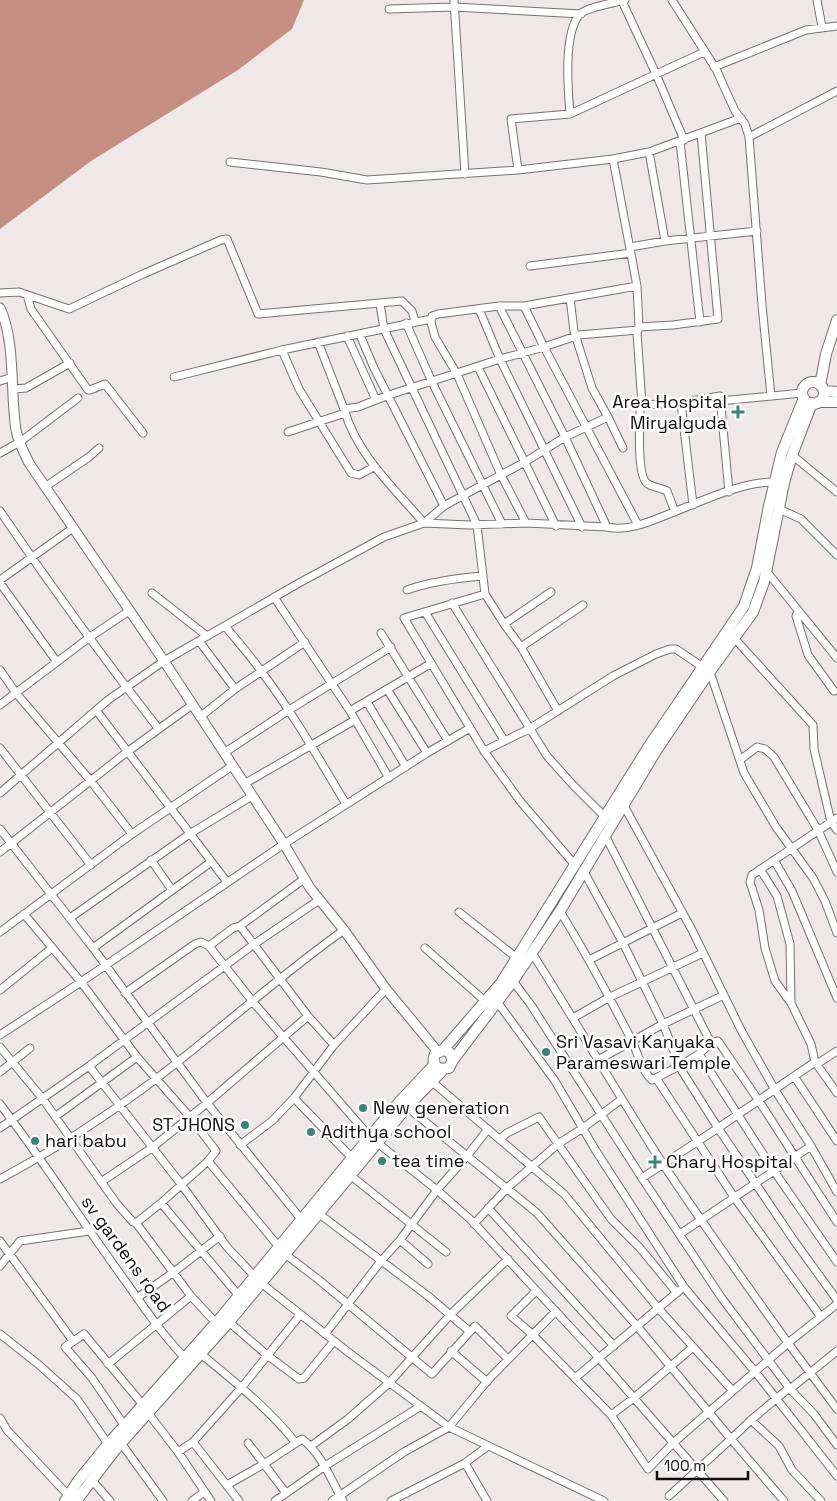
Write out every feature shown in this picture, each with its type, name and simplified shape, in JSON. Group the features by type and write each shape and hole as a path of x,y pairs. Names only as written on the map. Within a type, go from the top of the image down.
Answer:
{"main road":[{"path":"282,1251 301,1219 352,1158 374,1140 407,1107 439,1067 451,1066 453,1060 498,1003 560,911 604,816 706,669 735,639 757,603 767,572 779,508 782,452 809,396 837,320"},
{"path":"809,396 823,397 822,388 826,354"},
{"path":"439,1067 434,1057 486,1002 604,835 737,617 748,598 758,568 780,482 792,455 814,382 822,388 837,392"},
{"path":"809,396 837,402"},
{"path":"440,1051 449,1052 453,1060"},
{"path":"188,1361 201,1354 229,1322 257,1280 350,1175 400,1101 429,1079"},
{"path":"69,1499 91,1480 145,1409 188,1361 216,1323 239,1296 257,1280"},
{"path":"69,1499 108,1444 124,1425 145,1409"}],"street":[{"path":"672,0 714,67 735,111 745,124 749,137 771,396"},
{"path":"816,0 822,27"},
{"path":"570,114 566,73 574,25 581,14 619,1 656,74 682,141 690,238 700,322"},
{"path":"389,9 454,4 581,14"},
{"path":"454,4 465,174"},
{"path":"714,67 806,30 837,26"},
{"path":"518,170 511,119 570,114 704,52"},
{"path":"749,137 837,91"},
{"path":"230,162 321,172 366,180 518,170 613,160 649,152 741,118"},
{"path":"288,432 389,395 576,336 718,319 701,133"},
{"path":"649,152 665,241"},
{"path":"613,160 637,286 642,405 640,409 641,468 644,480 648,484 667,491 675,512"},
{"path":"530,266 630,250 665,241 757,231"},
{"path":"0,293 19,292 69,309 142,274 227,239 258,314 402,301 412,311 415,321"},
{"path":"174,377 282,350 431,319 438,314 499,306 524,306 637,286"},
{"path":"27,295 31,309 89,390 104,384 143,433"},
{"path":"570,298 576,336 592,388 623,448"},
{"path":"380,304 384,329 477,525 485,594 521,647 558,711"},
{"path":"499,306 607,527"},
{"path":"524,306 638,525"},
{"path":"0,308 6,320 13,377 16,432 29,463 164,661 284,844 304,879 344,930 386,989 440,1051"},
{"path":"479,309 500,359 582,527"},
{"path":"431,319 430,322 435,337 456,374 501,475 526,523"},
{"path":"406,323 432,382 502,524"},
{"path":"360,335 374,368 444,506"},
{"path":"348,336 376,400"},
{"path":"318,342 348,422 374,467 424,523 477,525 526,523 556,526 607,527 619,530 652,521 750,484 780,482"},
{"path":"282,350 299,389 351,474 359,475 374,467"},
{"path":"14,389 26,388 70,363"},
{"path":"478,367 556,526"},
{"path":"0,380 13,377"},
{"path":"642,405 681,403 720,396 729,492"},
{"path":"720,401 771,396 809,396"},
{"path":"0,454 20,442 78,398"},
{"path":"681,403 693,505"},
{"path":"0,793 96,710 164,661 274,597 384,537 424,523 444,506 484,486 565,438 608,417"},
{"path":"45,487 99,448"},
{"path":"792,455 836,490"},
{"path":"779,508 801,519 837,555"},
{"path":"0,511 32,558 158,728"},
{"path":"57,662 0,582 73,528"},
{"path":"767,572 837,658"},
{"path":"407,590 425,584 483,580"},
{"path":"504,624 551,592"},
{"path":"152,594 207,636"},
{"path":"485,594 404,618 484,751 520,801 579,868 623,943 663,1024 680,1065 718,1128 836,1305 732,1390 710,1412 672,1444 648,1469 611,1415 532,1334 511,1316 536,1291"},
{"path":"274,597 350,711 389,778"},
{"path":"452,603 528,729 547,756 604,816"},
{"path":"521,647 583,605"},
{"path":"0,705 90,637 129,611"},
{"path":"425,612 504,740"},
{"path":"798,612 796,616 808,655 834,691"},
{"path":"225,626 262,671 289,710 346,804"},
{"path":"381,632 448,741"},
{"path":"735,639 813,725 814,749 837,830"},
{"path":"199,641 235,689"},
{"path":"200,717 235,689 304,642"},
{"path":"224,753 391,647"},
{"path":"484,751 528,729 640,660 670,649 681,652 706,669 744,773 790,849 807,868 837,933"},
{"path":"350,711 430,664"},
{"path":"0,670 16,693 90,780 132,834"},
{"path":"387,689 427,753"},
{"path":"367,702 406,767"},
{"path":"0,852 90,780 158,728 192,705"},
{"path":"96,710 227,882"},
{"path":"244,784 355,720"},
{"path":"0,1034 81,982 284,844 427,753 470,728"},
{"path":"740,760 757,747 765,749 774,757 818,830 837,872"},
{"path":"0,748 90,865"},
{"path":"0,932 132,834 232,766"},
{"path":"70,918 190,833 252,796"},
{"path":"623,804 703,953 742,1032 837,1192"},
{"path":"834,820 760,869 752,875 750,882 758,910 765,948 775,981 791,1003 811,1044 816,1063 837,1093"},
{"path":"0,829 106,965 176,1063 301,1219"},
{"path":"604,835 711,1043"},
{"path":"151,860 172,890"},
{"path":"774,860 792,891 835,984 837,998"},
{"path":"93,948 211,862"},
{"path":"760,869 777,896 790,944 791,1003"},
{"path":"209,946 240,926 304,879"},
{"path":"0,1128 89,1066 253,945 319,900"},
{"path":"560,911 632,1040 650,1079 652,1080 680,1065 699,1054 711,1043 718,1041 759,1100 837,1222"},
{"path":"459,912 517,958"},
{"path":"589,960 682,913"},
{"path":"24,914 81,982 137,1057 190,1117 216,1151 208,1161 162,1203 136,1223"},
{"path":"240,926 308,1016 334,1045"},
{"path":"0,1179 40,1158 156,1079 344,930"},
{"path":"126,993 195,944 201,942 209,946 253,1002 374,1140 437,1190 474,1224 599,1358 672,1444 724,1501"},
{"path":"0,990 52,948"},
{"path":"425,948 486,1002"},
{"path":"532,953 622,1099 701,1220 809,1372 836,1404"},
{"path":"573,1018 608,998 703,953"},
{"path":"513,981 531,1004 601,1115 721,1297 789,1388 814,1414 837,1445"},
{"path":"240,1145 272,1121 294,1098 334,1045 386,989"},
{"path":"598,1060 663,1024 724,995"},
{"path":"498,1003 555,1080 583,1128 684,1287 755,1372 837,1476"},
{"path":"101,1182 153,1147 308,1016"},
{"path":"0,1047 56,1116 117,1204 132,1222 136,1223 191,1296 216,1323"},
{"path":"0,1072 30,1048"},
{"path":"642,1178 794,1076 837,1051"},
{"path":"699,1054 774,1171 837,1262"},
{"path":"56,1116 137,1057"},
{"path":"89,1066 153,1147 236,1258 257,1280 300,1315 449,1427 604,1501"},
{"path":"794,1076 837,1141"},
{"path":"656,1078 696,1142 821,1317"},
{"path":"429,1079 564,1194 658,1308 732,1390"},
{"path":"294,1098 352,1158"},
{"path":"474,1224 507,1188 558,1144 622,1099"},
{"name":"sv gardens road","path":"0,1104 40,1158 137,1298 188,1361"},
{"path":"407,1107 537,1213 637,1326 784,1501"},
{"path":"500,1139 507,1133 539,1117 611,1220 640,1248 676,1293"},
{"path":"325,1334 437,1190 488,1129"},
{"path":"680,1234 811,1146"},
{"path":"208,1161 282,1251 432,1374 475,1326 508,1359"},
{"path":"350,1175 446,1252"},
{"path":"162,1203 239,1296"},
{"path":"488,1208 614,1346"},
{"path":"318,1213 469,1331"},
{"path":"0,1266 20,1241 89,1231"},
{"path":"137,1298 220,1236"},
{"path":"400,1240 428,1264"},
{"path":"0,1241 73,1341"},
{"path":"311,1446 348,1419 389,1383 450,1315 508,1260"},
{"path":"575,1378 684,1287"},
{"path":"108,1364 191,1296"},
{"path":"332,1501 342,1498 404,1452 449,1427 508,1359 556,1311"},
{"path":"178,1452 193,1442 242,1387 300,1315"},
{"path":"229,1322 267,1355 299,1379 304,1378 334,1341"},
{"path":"0,1334 38,1364 77,1399 108,1444"},
{"path":"124,1425 92,1378 65,1347 84,1334 178,1452 211,1501"},
{"path":"611,1415 694,1347"},
{"path":"451,1351 487,1382"},
{"path":"669,1496 751,1420 837,1351"},
{"path":"201,1354 242,1387 277,1419 296,1443"},
{"path":"275,1501 325,1466 421,1406"},
{"path":"0,1418 7,1430 69,1499"},
{"path":"751,1420 778,1446 792,1470 821,1501"},
{"path":"227,1485 302,1439 311,1446 325,1466 342,1498"},
{"path":"193,1442 239,1501"},
{"path":"121,1443 163,1501"},
{"path":"248,1443 286,1494"},
{"path":"396,1500 465,1463 488,1446"},
{"path":"465,1463 487,1501"},
{"path":"91,1480 110,1501"},
{"path":"192,1501 204,1492"}],"shaded area":[{"path":"0,0 304,0 292,29 238,70 91,161 0,229"}],"place":[{"name":"Area Hospital Miryalguda","path":"738,412"},
{"name":"Sri Vasavi Kanyaka Parameswari Temple","path":"546,1052"},
{"name":"New generation","path":"363,1108"},
{"name":"ST JHONS","path":"245,1125"},
{"name":"Adithya school","path":"311,1132"},
{"name":"hari babu","path":"35,1141"},
{"name":"tea time","path":"382,1161"},
{"name":"Chary Hospital","path":"655,1162"}]}
